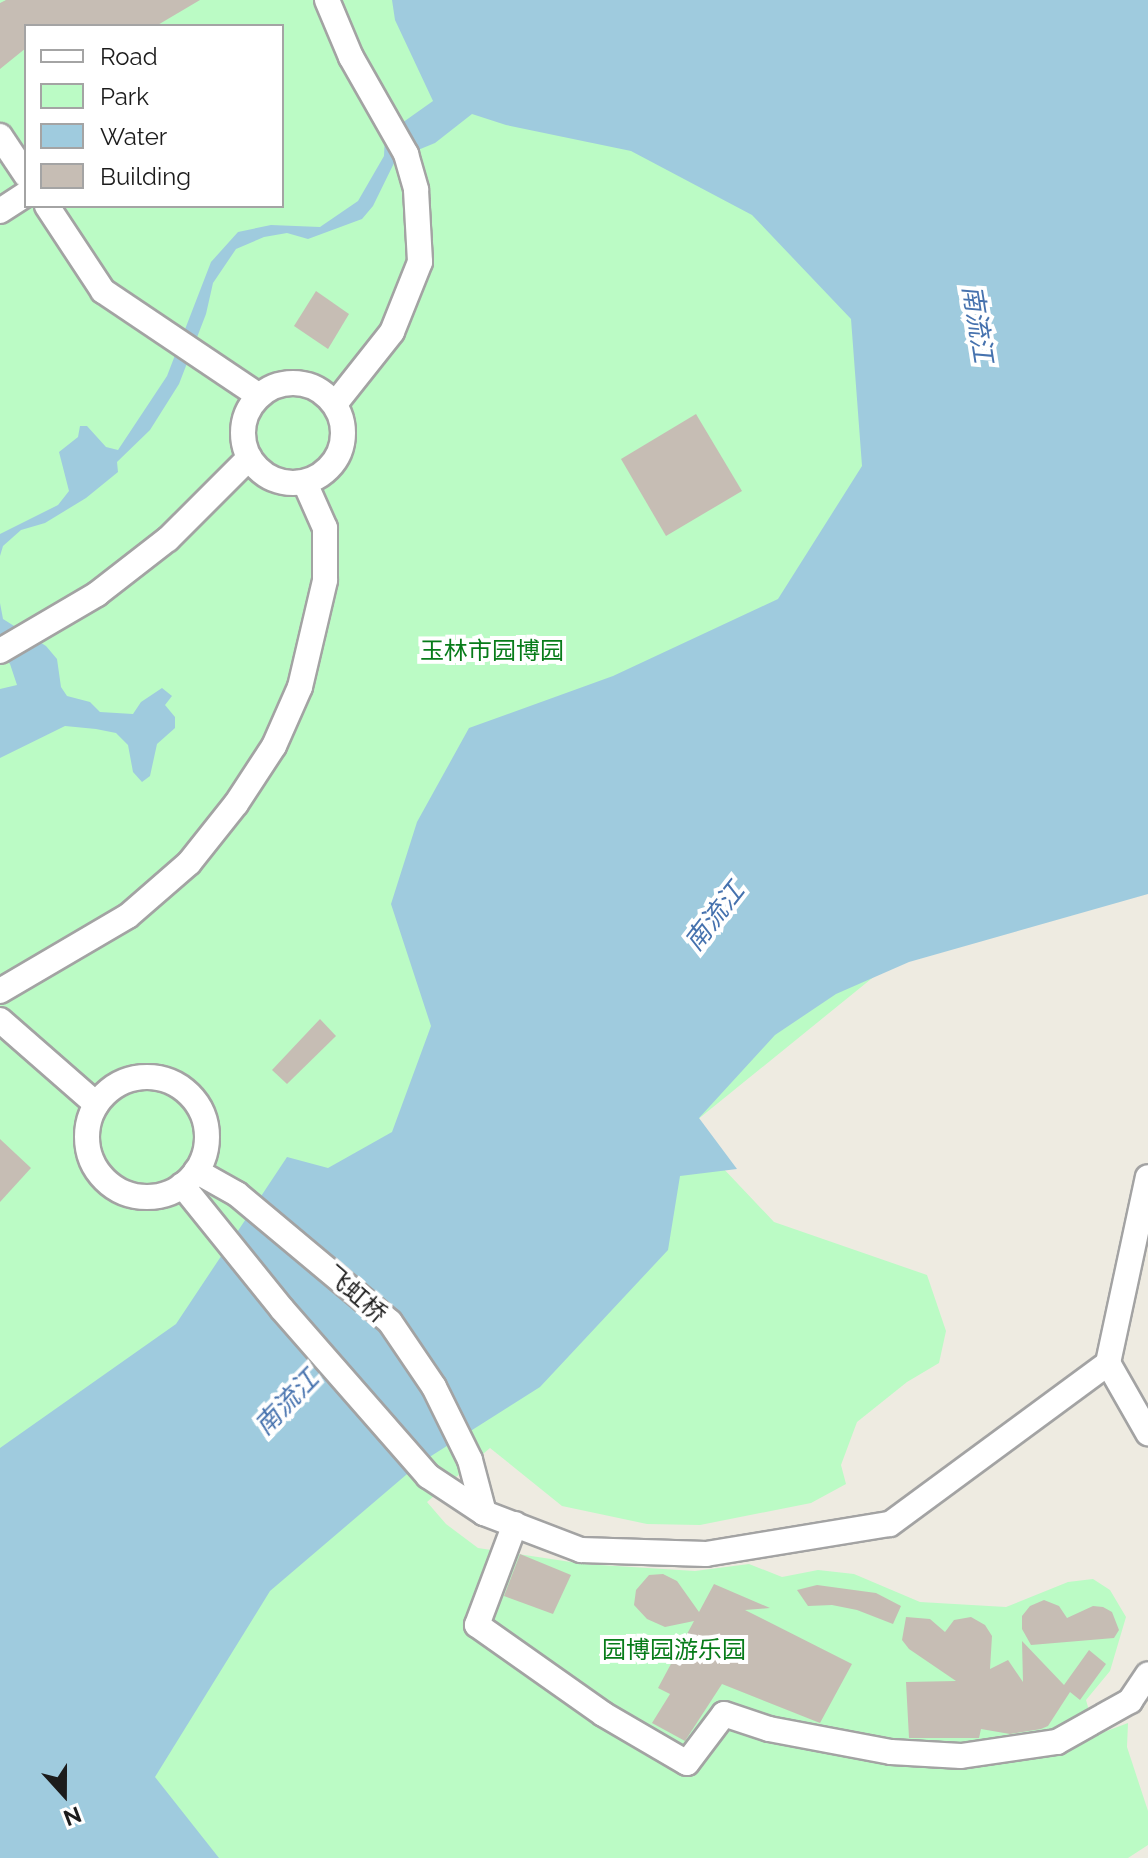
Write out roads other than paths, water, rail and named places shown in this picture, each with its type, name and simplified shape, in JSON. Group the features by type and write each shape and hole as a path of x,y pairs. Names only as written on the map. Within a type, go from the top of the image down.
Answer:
{"street":[{"path":"327,0 351,57 406,154 416,190 420,262 392,332 335,404"},
{"path":"0,136 24,172"},
{"path":"0,211 24,195"},
{"path":"48,208 103,291 259,396"},
{"path":"299,383 323,392 335,404 342,419 341,451 332,466 305,483 273,480 259,471 249,458 243,425 248,409 273,386 299,383"},
{"path":"0,651 97,594 168,539 249,458"},
{"path":"0,991 128,916 189,863 236,804 274,746 300,687 325,580 325,528 305,483"},
{"path":"0,1020 96,1104"},
{"path":"144,1076 180,1086 194,1099 204,1116 207,1135 205,1153 189,1178 163,1194 142,1197 122,1192 105,1180 93,1164 86,1144 88,1123 96,1104 109,1090 125,1080 144,1076"},
{"path":"189,1178 214,1223 282,1309 428,1476 484,1513 581,1550 706,1554 890,1524 1108,1363 1148,1177"},
{"name":"飞虹桥","path":"189,1178 237,1194 390,1322 434,1387 470,1460 484,1513"},
{"path":"1108,1363 1148,1433"},
{"path":"515,1524 477,1625 603,1714 687,1763 724,1714 769,1729 891,1752 961,1756 1057,1742 1130,1701 1148,1674"}],"water":[{"name":"南流江","path":"392,0 1148,0 1148,894 909,962 836,994 775,1035 699,1118 737,1169 680,1176 668,1250 540,1387 420,1463 270,1591 155,1777 219,1858 0,1858 0,1448 176,1324 287,1157 328,1168 392,1132 431,1026 391,904 417,822 469,728 613,676 778,599 862,466 851,319 752,215 631,151 506,125 472,114 435,143 396,159 373,206 362,219 308,239 287,233 264,237 236,249 213,283 206,314 179,384 150,430 117,462 118,472 86,498 45,523 21,530 3,546 0,556 0,534 58,505 69,491 59,452 78,437 80,426 87,426 106,447 118,450 167,376 211,262 238,232 271,225 320,227 358,201 384,156 385,135 433,101 395,20"},
{"path":"0,603 3,619 46,646 57,659 61,687 67,696 90,702 100,712 133,714 141,702 162,688 172,696 165,705 175,717 175,728 157,744 150,776 142,782 133,772 128,745 116,733 96,729 65,726 0,758 0,689 17,685 10,664 0,651"}],"park label":[{"name":"玉林市园博园","path":"492,651"},
{"name":"园博园游乐园","path":"674,1650"}]}
